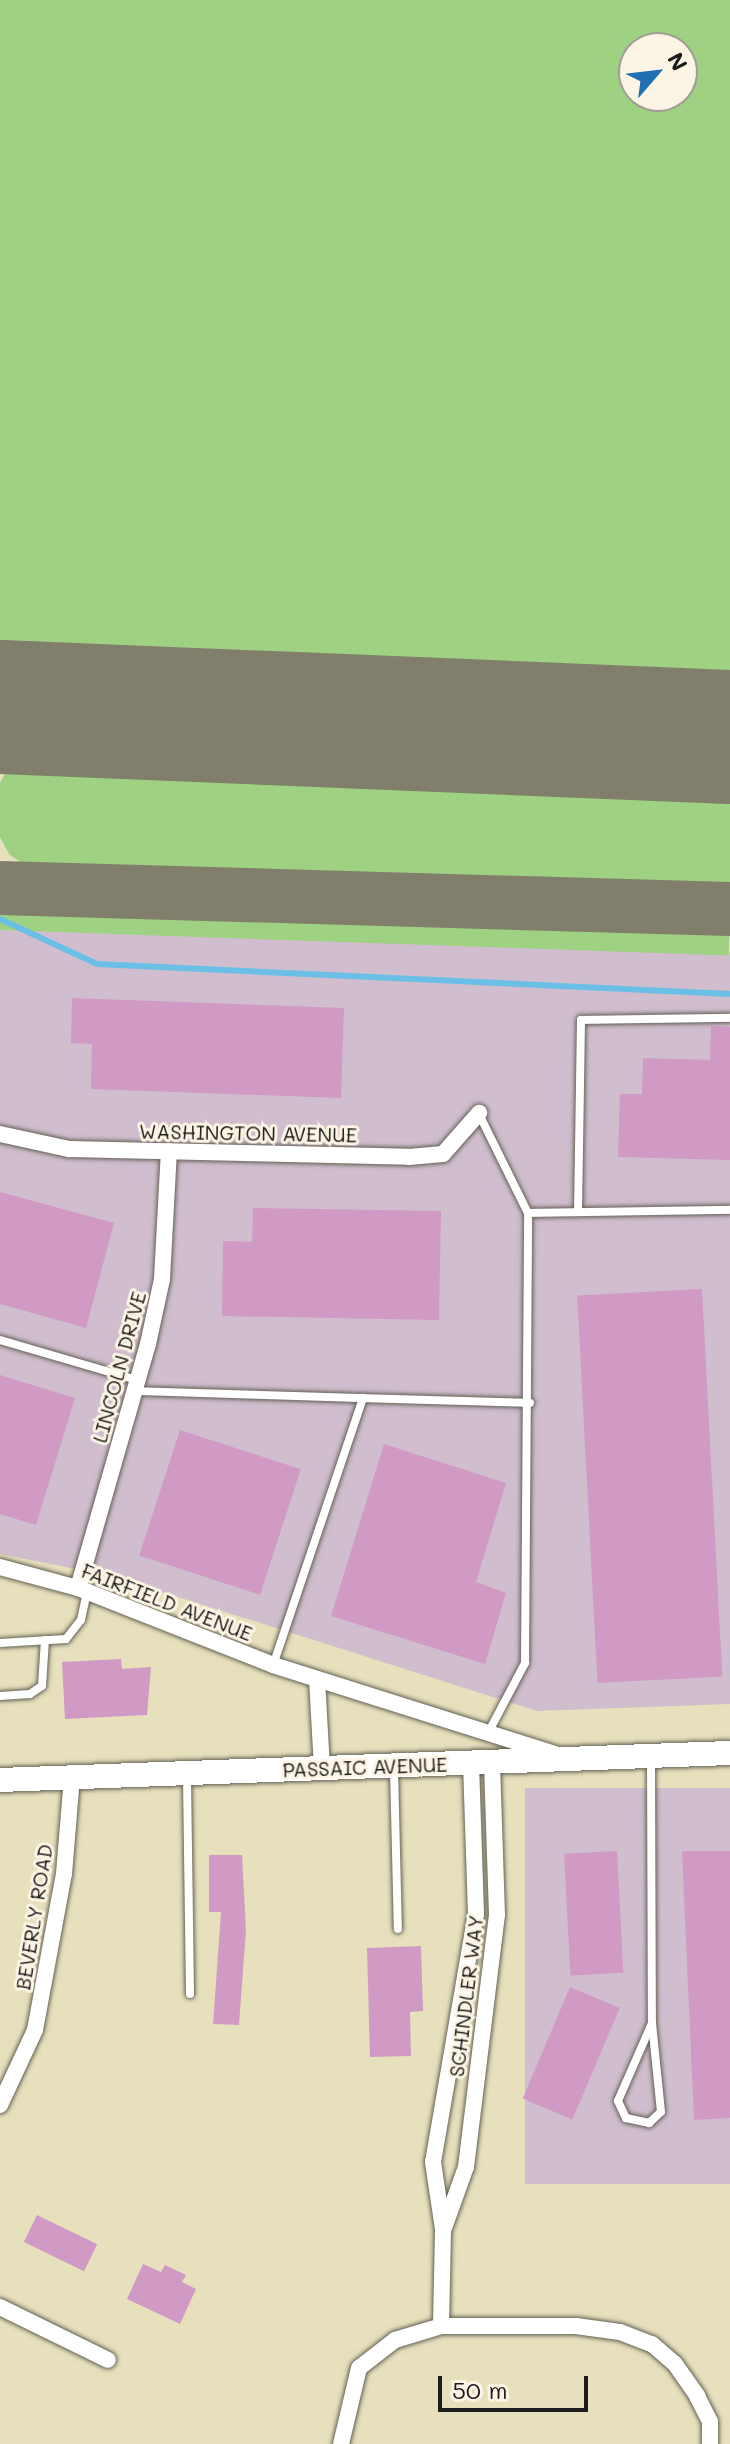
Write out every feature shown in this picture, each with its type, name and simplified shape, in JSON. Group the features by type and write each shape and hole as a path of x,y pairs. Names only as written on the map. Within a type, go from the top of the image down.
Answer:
{"main road":[{"name":"PASSAIC AVENUE","path":"0,1780 730,1753"}],"street":[{"name":"WASHINGTON AVENUE","path":"0,1134 69,1149 443,1154 479,1113"},
{"name":"LINCOLN DRIVE","path":"83,1590 162,1279 169,1151"},
{"name":"FAIRFIELD AVENUE","path":"0,1567 83,1590 273,1665 572,1759"},
{"path":"317,1679 322,1769"},
{"name":"SCHINDLER WAY","path":"443,2229 466,2167 497,1915 482,1762"},
{"name":"SCHINDLER WAY","path":"441,2326 443,2229 433,2162 476,1914 482,1762"},
{"name":"BEVERLY ROAD","path":"0,2105 35,2030 64,1874 72,1776"},
{"path":"0,2307 108,2360"},
{"path":"341,2444 359,2368 395,2340 441,2326 576,2326 620,2332 652,2344 675,2364 697,2396 710,2422 710,2444"}],"lane":[{"path":"578,1212 581,1020 730,1018"},
{"path":"479,1113 528,1213 530,1403 525,1663 488,1733"},
{"path":"528,1213 730,1210"},
{"path":"0,1340 136,1386 530,1403"},
{"path":"273,1665 363,1398"},
{"path":"0,1643 45,1640 75,1633 83,1590"},
{"path":"0,1696 30,1694 42,1686 45,1640"},
{"path":"651,1756 652,2023 661,2112 649,2123 626,2118 618,2101 652,2023"},
{"path":"394,1765 398,1929"},
{"path":"187,1773 190,1994"}],"shaded area":[{"path":"0,930 730,952 730,1704 537,1711 112,1576 0,1554"},
{"path":"525,1788 730,1788 730,2184 525,2184"}],"green space":[{"path":"0,0 730,0 730,687 0,667"},
{"path":"55,744 730,764 730,891 27,867 9,854 0,837 0,783 14,757"},
{"path":"0,906 730,931 729,955 0,930"}],"building":[{"path":"72,998 344,1008 341,1098 91,1089 92,1044 71,1043"},
{"path":"711,1026 730,1027 730,1160 618,1157 620,1094 642,1094 643,1058 710,1060"},
{"path":"0,1192 114,1223 86,1328 0,1304"},
{"path":"253,1208 441,1211 439,1320 222,1316 223,1241 252,1242"},
{"path":"702,1289 722,1676 597,1683 577,1296"},
{"path":"0,1375 75,1398 36,1525 0,1514"},
{"path":"180,1430 301,1469 260,1595 139,1556"},
{"path":"384,1444 506,1483 476,1582 506,1593 485,1664 331,1616"},
{"path":"121,1659 122,1669 151,1667 147,1715 65,1719 62,1662"},
{"path":"617,1851 623,1973 570,1976 564,1854"},
{"path":"682,1851 730,1851 730,2118 694,2120"},
{"path":"209,1855 242,1855 246,1930 239,2025 213,2024 221,1912 209,1912"},
{"path":"421,1946 423,2011 410,2012 411,2056 370,2057 367,1948"},
{"path":"570,1987 620,2008 572,2119 523,2098"},
{"path":"37,2215 97,2244 84,2271 24,2242"},
{"path":"143,2264 161,2272 165,2265 186,2275 182,2282 196,2289 180,2324 127,2299"}],"waterway":[{"path":"0,919 97,964 730,994"}],"taxiway":[{"path":"0,888 730,909"}],"runway":[{"path":"0,707 730,737"}]}
